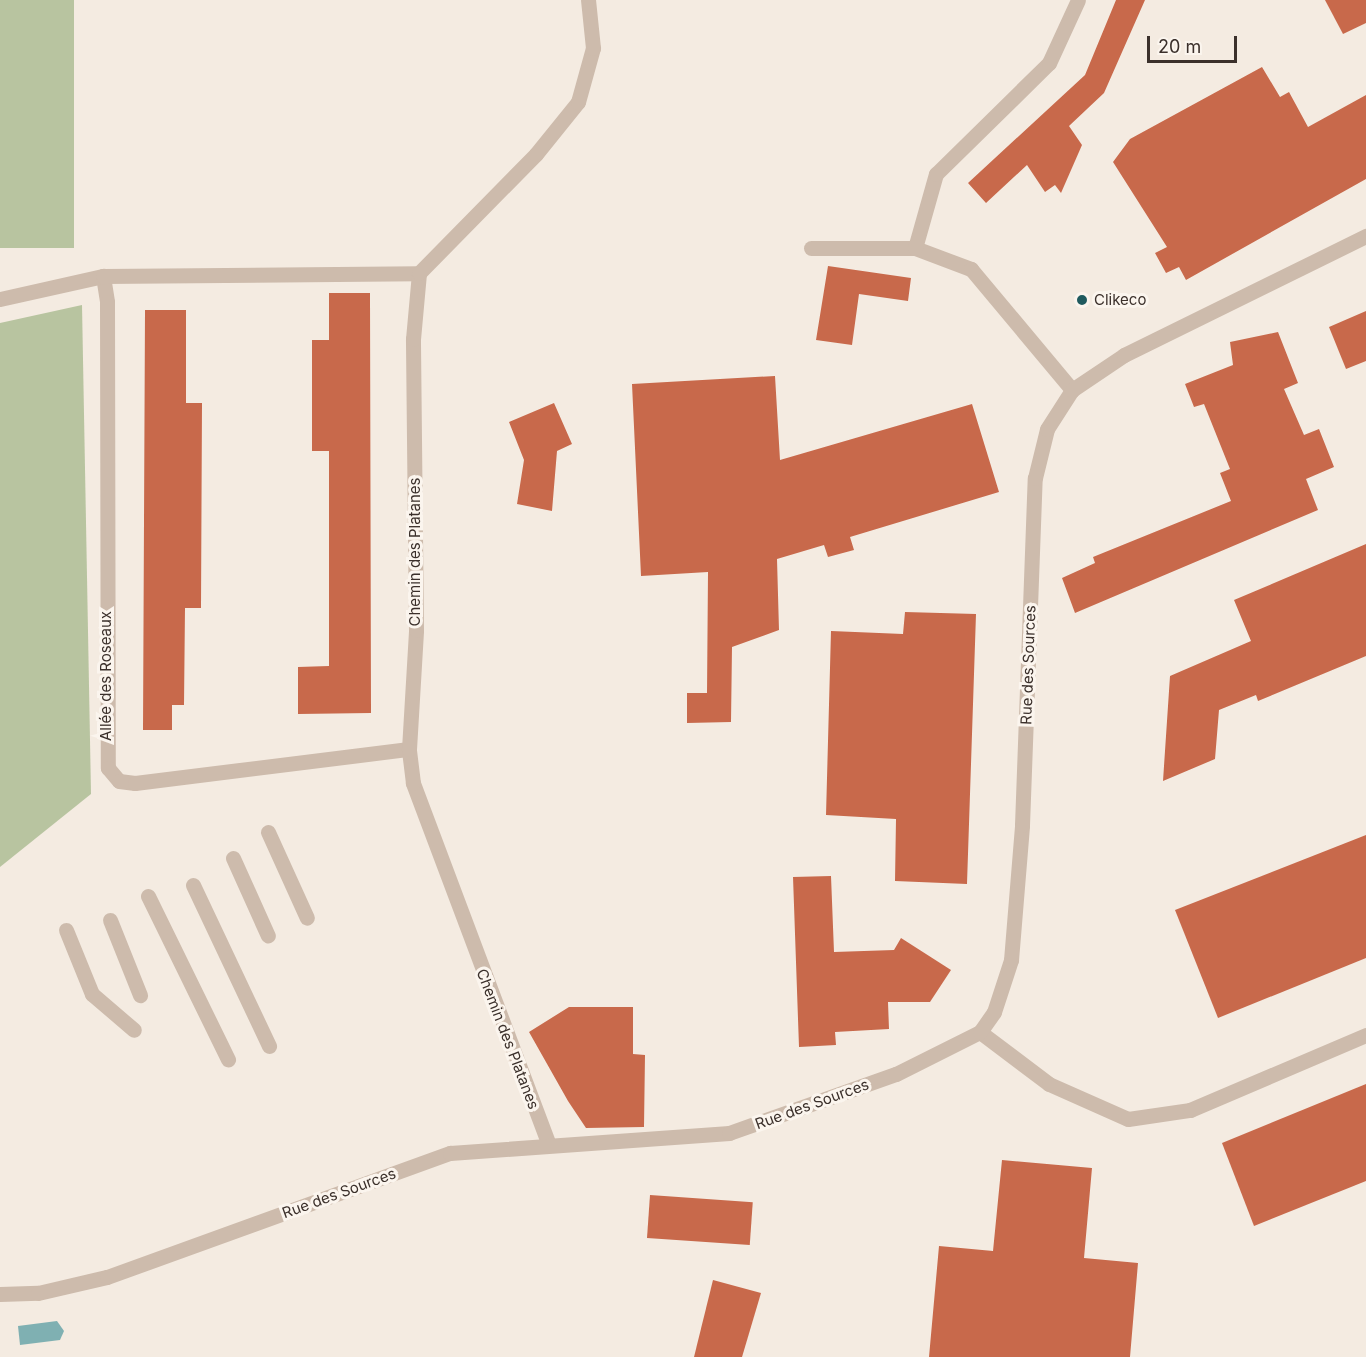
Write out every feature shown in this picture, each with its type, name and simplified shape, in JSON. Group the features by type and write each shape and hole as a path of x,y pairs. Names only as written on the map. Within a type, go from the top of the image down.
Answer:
{"street":[{"path":"0,299 103,276 419,273 536,154 578,102 593,48 588,0"},
{"path":"915,248 936,174 1049,63 1078,0"},
{"name":"Rue des Sources","path":"0,1294 38,1293 107,1277 450,1153 729,1133 896,1074 980,1032 994,1012 1011,960 1016,907 1035,478 1047,429 1072,390 1124,355 1366,236"},
{"path":"811,248 915,248 971,269 1072,390"},
{"name":"Chemin des Platanes","path":"419,273 413,339 416,630 409,749 430,837 549,1145"},
{"name":"Allée des Roseaux","path":"103,276 107,302 108,768 119,781 135,783 409,749"},
{"path":"268,832 307,918"},
{"path":"234,858 268,936"},
{"path":"193,885 269,1046"},
{"path":"148,896 228,1059"},
{"path":"110,920 140,995"},
{"path":"66,930 92,994 134,1030"},
{"path":"980,1032 1049,1084 1128,1119 1190,1110 1366,1035"}],"green space":[{"path":"0,0 74,0 74,248 0,248"},
{"path":"82,305 91,794 0,867 0,323"}],"water":[{"path":"57,1321 64,1331 60,1340 20,1345 18,1326"}],"building":[{"path":"1116,0 1145,0 1104,93 1069,126 1082,145 1061,193 1055,185 1045,192 1027,165 986,203 968,183 1085,75"},
{"path":"1325,0 1366,0 1366,23 1343,34"},
{"path":"1262,67 1280,97 1289,92 1308,127 1366,95 1366,179 1186,280 1179,267 1166,273 1155,253 1167,247 1113,162 1130,139"},
{"path":"828,266 911,278 908,301 859,294 852,345 816,340"},
{"path":"329,293 370,293 371,713 298,714 298,667 329,666 329,451 312,451 312,340 329,340"},
{"path":"145,310 186,310 186,403 202,403 201,608 185,608 184,705 172,705 172,730 143,730"},
{"path":"1366,311 1366,361 1346,369 1329,327"},
{"path":"1278,332 1298,383 1284,389 1304,435 1319,429 1334,467 1306,479 1318,510 1075,613 1062,578 1095,563 1093,557 1231,501 1220,473 1230,469 1204,404 1194,407 1185,384 1233,365 1230,342"},
{"path":"775,376 780,460 972,404 999,492 850,537 854,550 828,557 824,545 777,559 779,630 732,647 731,722 687,723 687,693 707,693 708,572 641,576 632,384"},
{"path":"554,403 572,444 557,451 552,511 517,504 524,460 509,422"},
{"path":"1366,544 1366,656 1258,701 1256,695 1219,710 1215,759 1163,781 1170,676 1251,641 1234,600"},
{"path":"905,612 976,614 967,884 895,881 896,819 826,815 831,631 903,634"},
{"path":"1366,835 1366,958 1218,1018 1175,910"},
{"path":"831,876 834,952 894,950 901,938 951,970 930,1002 888,1002 889,1029 835,1032 836,1045 799,1047 793,877"},
{"path":"569,1007 633,1007 633,1054 645,1055 644,1127 586,1128 568,1101 529,1032"},
{"path":"1366,1084 1366,1181 1254,1226 1222,1143"},
{"path":"1002,1160 1092,1168 1084,1258 1138,1263 1130,1357 929,1357 939,1246 993,1251"},
{"path":"650,1195 753,1202 750,1245 647,1238"},
{"path":"713,1280 761,1293 742,1357 694,1357"}],"place":[{"name":"Clikeco","path":"1082,300"}]}
